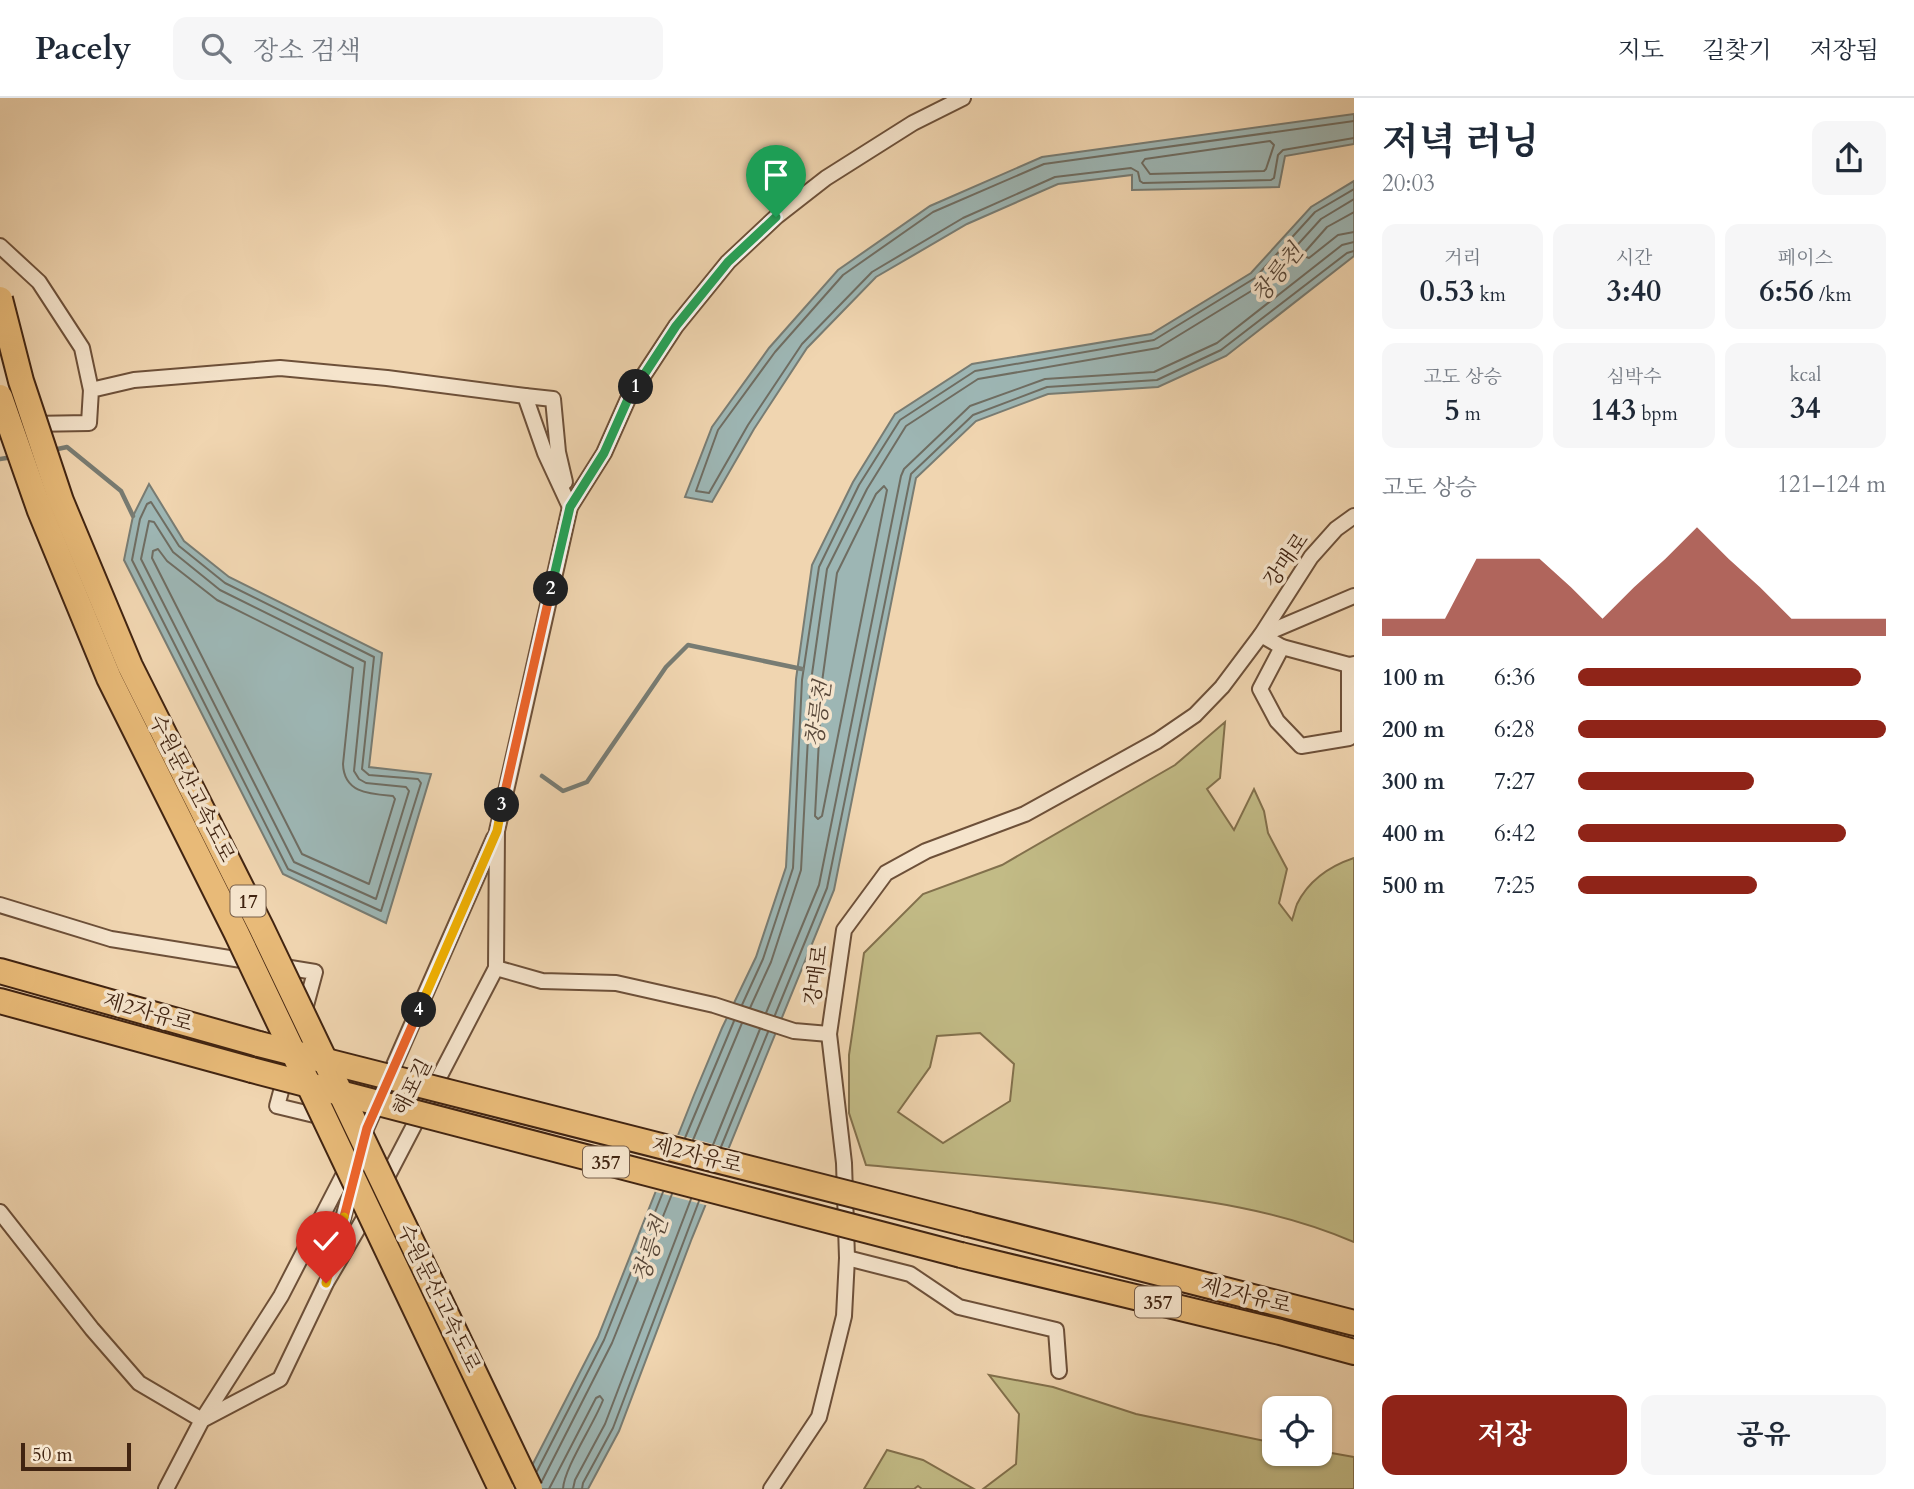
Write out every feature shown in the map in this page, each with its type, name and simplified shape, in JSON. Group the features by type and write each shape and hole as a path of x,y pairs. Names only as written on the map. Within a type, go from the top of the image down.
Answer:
{"highway":[{"name":"수원문산고속도로","path":"0,299 21,381 61,500 130,666 261,927 530,1489"},
{"name":"수원문산고속도로","path":"0,397 40,511 109,678 236,932 501,1489"},
{"name":"제2자유로","path":"0,971 259,1044 1354,1323"},
{"name":"제2자유로","path":"0,1001 252,1070 961,1255 1354,1352"}],"street":[{"path":"570,507 604,453 628,399 676,326 728,262 776,217 826,178 913,123 963,98"},
{"path":"0,246 39,282 82,348 91,390 89,423 0,425"},
{"path":"91,390 134,380 280,368 387,378 553,400 558,453 570,507"},
{"path":"525,396 545,453 570,507"},
{"name":"해포길","path":"202,1420 281,1379 326,1283 399,1158 496,968 497,831 570,507"},
{"name":"강매로","path":"772,1489 819,1417 844,1316 847,1258 844,1163 829,1034 844,930 886,873 926,851 1025,814 1157,741 1195,715 1222,687 1261,635 1311,557 1336,529 1354,516"},
{"path":"1261,635 1354,596"},
{"path":"1261,635 1282,647 1351,665 1349,738 1301,746 1277,721 1260,689 1282,647"},
{"path":"166,1489 202,1420 281,1296 367,1128 497,831"},
{"path":"0,905 111,939 315,972 277,1107 367,1128"},
{"path":"496,968 542,981 615,983 714,1005 794,1031 829,1034"},
{"path":"326,1283 367,1128"},
{"path":"0,1212 92,1329 139,1382 202,1420"},
{"path":"847,1258 910,1274 958,1307 1056,1330 1059,1371"}],"shaded area":[{"path":"1225,722 1220,778 1207,789 1234,830 1254,789 1264,811 1268,833 1287,869 1279,903 1292,920 1302,895 1314,881 1337,865 1354,858 1354,1242 1297,1221 1210,1202 1089,1186 866,1165 849,1113 849,1055 864,953 923,894 1002,865 1175,765","holes":["980,1033 1014,1064 1010,1101 943,1143 898,1112 930,1067 937,1036"]},
{"path":"989,1375 1053,1387 1136,1414 1262,1440 1262,1466 1332,1466 1332,1453 1354,1457 1354,1489 983,1489 1016,1464 1019,1414"},
{"path":"887,1450 923,1460 974,1489 922,1489 918,1486 914,1489 864,1489"}],"water":[{"path":"1354,114 1354,144 1285,156 1279,187 1132,190 1132,175 1058,184 967,224 876,277 807,348 754,429 712,502 685,497 712,427 769,348 838,270 930,206 1042,157"},
{"name":"창릉천","path":"1354,181 1354,256 1226,356 1158,387 1048,394 976,421 916,478 834,890 692,1238 619,1431 588,1489 520,1489 598,1337 694,1095 756,957 786,867 796,679 812,565 853,482 895,414 972,364 1151,334 1251,273 1311,207"},
{"path":"149,484 184,541 229,577 382,653 369,767 431,774 386,923 283,874 124,560 133,516"}],"pier":[{"path":"675,1134 732,1149 709,1206 652,1191"}],"waterway":[{"path":"53,450 67,447 121,491 133,516"},
{"path":"0,459 13,457"},
{"path":"542,776 563,791 587,782 666,667 688,645 802,669"}],"route":[{"path":"326,1283 367,1128 497,831 570,507 604,453 628,399 676,326 728,262 776,217"}]}
